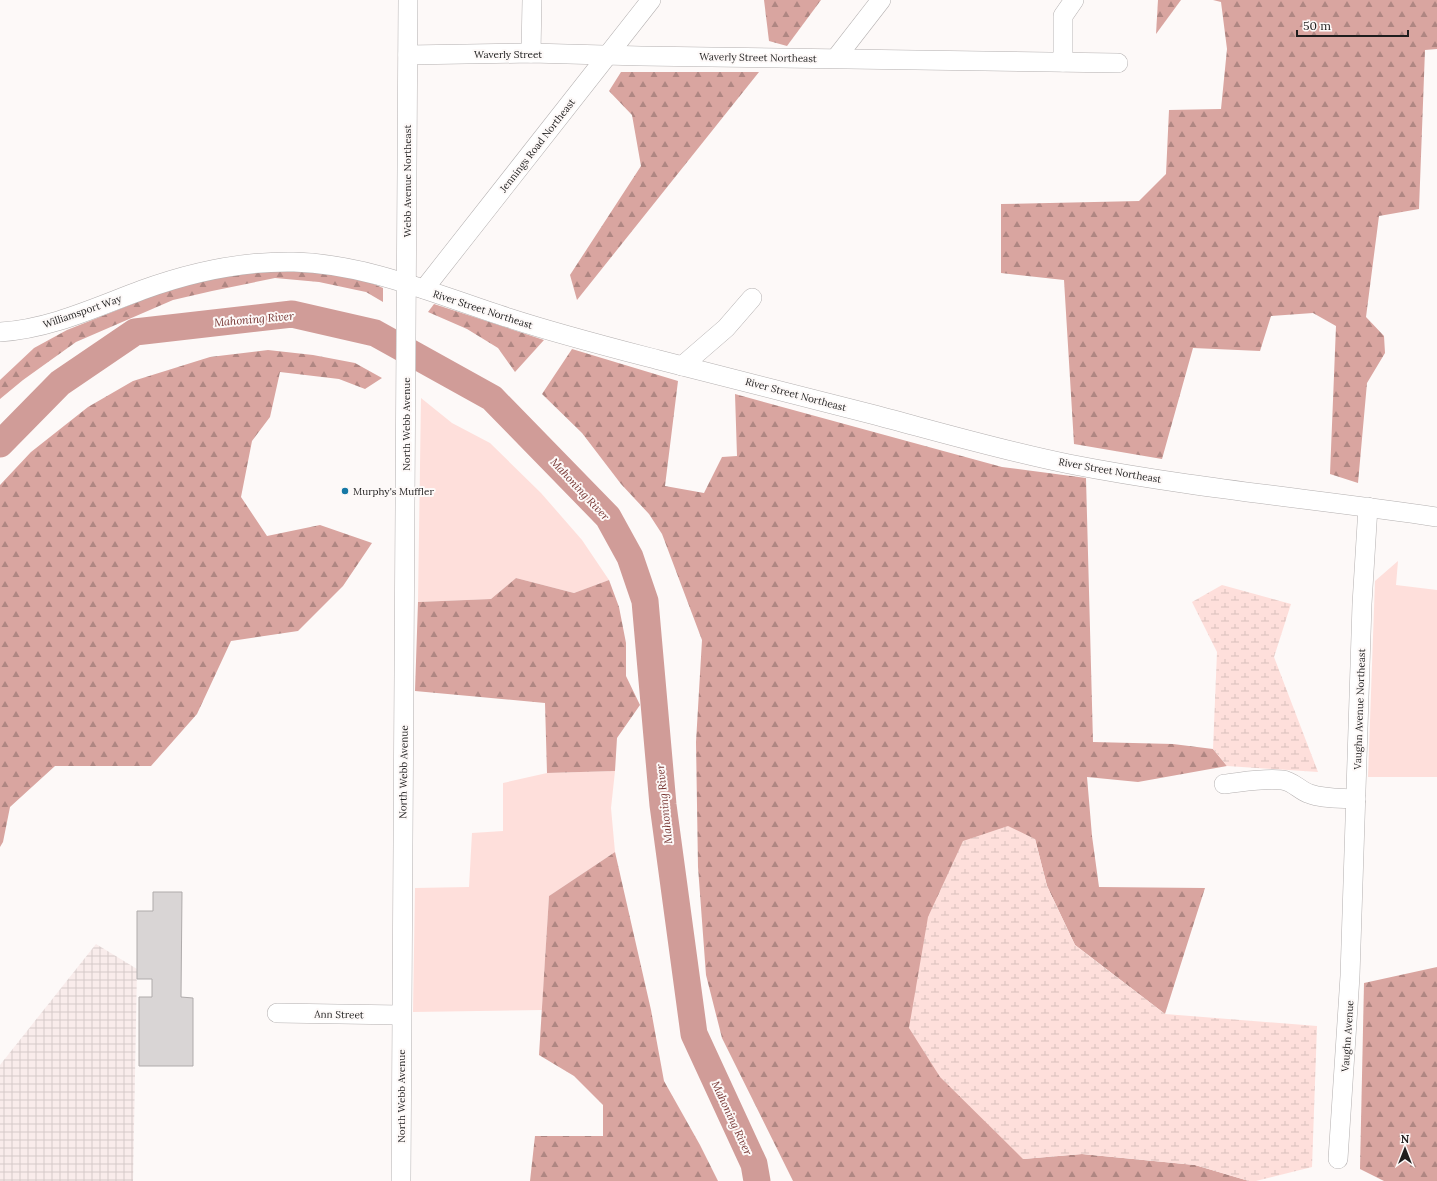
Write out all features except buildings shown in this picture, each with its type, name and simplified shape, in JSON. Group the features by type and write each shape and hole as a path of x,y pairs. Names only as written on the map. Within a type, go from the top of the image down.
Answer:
{"street":[{"name":"Webb Avenue Northeast","path":"406,363 415,286 408,55 408,0"},
{"path":"531,53 532,0"},
{"name":"Jennings Road Northeast","path":"415,286 608,55 651,0"},
{"path":"836,58 881,0"},
{"path":"1063,62 1063,16 1074,0"},
{"name":"Waverly Street","path":"408,55 531,53 608,55"},
{"name":"Waverly Street Northeast","path":"608,55 1118,63"},
{"name":"River Street Northeast","path":"162,283 202,272 252,263 297,262 341,267 374,274 415,286 511,319 568,336 682,366 767,386 981,443 1066,463 1143,477 1437,517"},
{"name":"Williamsport Way","path":"0,332 34,328 59,321 162,283"},
{"path":"682,366 726,328 752,298"},
{"name":"North Webb Avenue","path":"401,1181 406,363"},
{"name":"Vaughn Avenue Northeast","path":"1352,912 1362,604 1368,507"},
{"path":"1224,784 1284,780 1308,794 1322,797 1356,798"},
{"name":"Vaughn Avenue","path":"1338,1159 1348,1021 1352,912"},
{"name":"Ann Street","path":"277,1013 401,1015"}],"shaded area":[{"path":"96,944 137,969 133,1181 0,1181 0,1065"}],"green space":[{"path":"764,0 821,0 787,46 769,41"},
{"path":"1158,0 1181,0 1156,34"},
{"path":"1213,0 1437,0 1437,49 1425,50 1419,209 1379,216 1366,317 1384,336 1385,353 1367,383 1358,483 1330,474 1336,326 1313,313 1271,316 1260,351 1193,348 1162,459 1074,444 1064,280 1001,273 1001,204 1139,201 1166,174 1169,110 1221,109 1227,49 1221,2"},
{"path":"621,72 759,72 577,300 570,275 641,166 632,115 609,91"},
{"path":"285,270 329,274 364,280 383,288 383,302 366,292 319,282 275,278 173,300 76,342 23,380 0,399 0,380 34,348 67,330 178,286 247,272"},
{"path":"434,304 544,340 515,372 498,348 467,329 428,312"},
{"path":"572,349 678,381 665,486 704,493 722,457 737,456 735,394 1002,467 1086,478 1093,742 1173,744 1213,749 1227,766 1138,782 1087,777 1092,836 1099,887 1205,888 1165,1014 1075,945 1047,886 1035,839 1023,1159 1082,1154 1195,1165 1249,1181 793,1181 722,1038 706,975 698,867 696,742 702,640 662,534 649,514 621,484 582,433 542,394"},
{"path":"268,350 313,355 355,363 382,378 365,389 339,379 280,372 270,417 252,441 241,497 267,536 320,525 372,543 343,586 298,631 231,641 197,714 151,766 55,766 10,807 3,842 0,847 0,485 31,452 88,407 133,381 210,357"},
{"path":"421,398 452,423 490,443 541,493 582,540 609,580 574,593 516,578 491,599 418,602"},
{"path":"1398,561 1396,585 1437,590 1437,777 1368,777 1375,581"},
{"path":"516,578 574,593 609,580 619,607 626,643 626,676 640,705 617,738 615,771 547,773 545,703 415,691 418,602 491,599"},
{"path":"1222,585 1291,604 1274,657 1318,772 1227,766 1213,749 1217,652 1192,602"},
{"path":"615,771 611,808 615,852 549,896 542,1010 413,1012 415,888 469,887 472,833 503,831 503,783 547,773"},
{"path":"1008,826 1035,839 1047,886 1075,945 1165,1014 1317,1026 1312,1167 1256,1181 1249,1181 1195,1165 1082,1154 1023,1159 940,1077 909,1028 928,917 963,841"},
{"path":"615,852 651,1010 664,1081 700,1145 718,1181 530,1181 535,1136 603,1136 603,1105 574,1076 539,1055 549,896"},
{"path":"1437,967 1437,1181 1384,1181 1360,1169 1364,983"}],"waterway":[{"name":"Mahoning River","path":"0,444 60,383 135,332 292,314 375,333 492,398 608,517 630,557 645,601 663,805 694,1034 754,1164 757,1181"}],"place":[{"name":"Murphy's Muffler","path":"345,491"}]}
